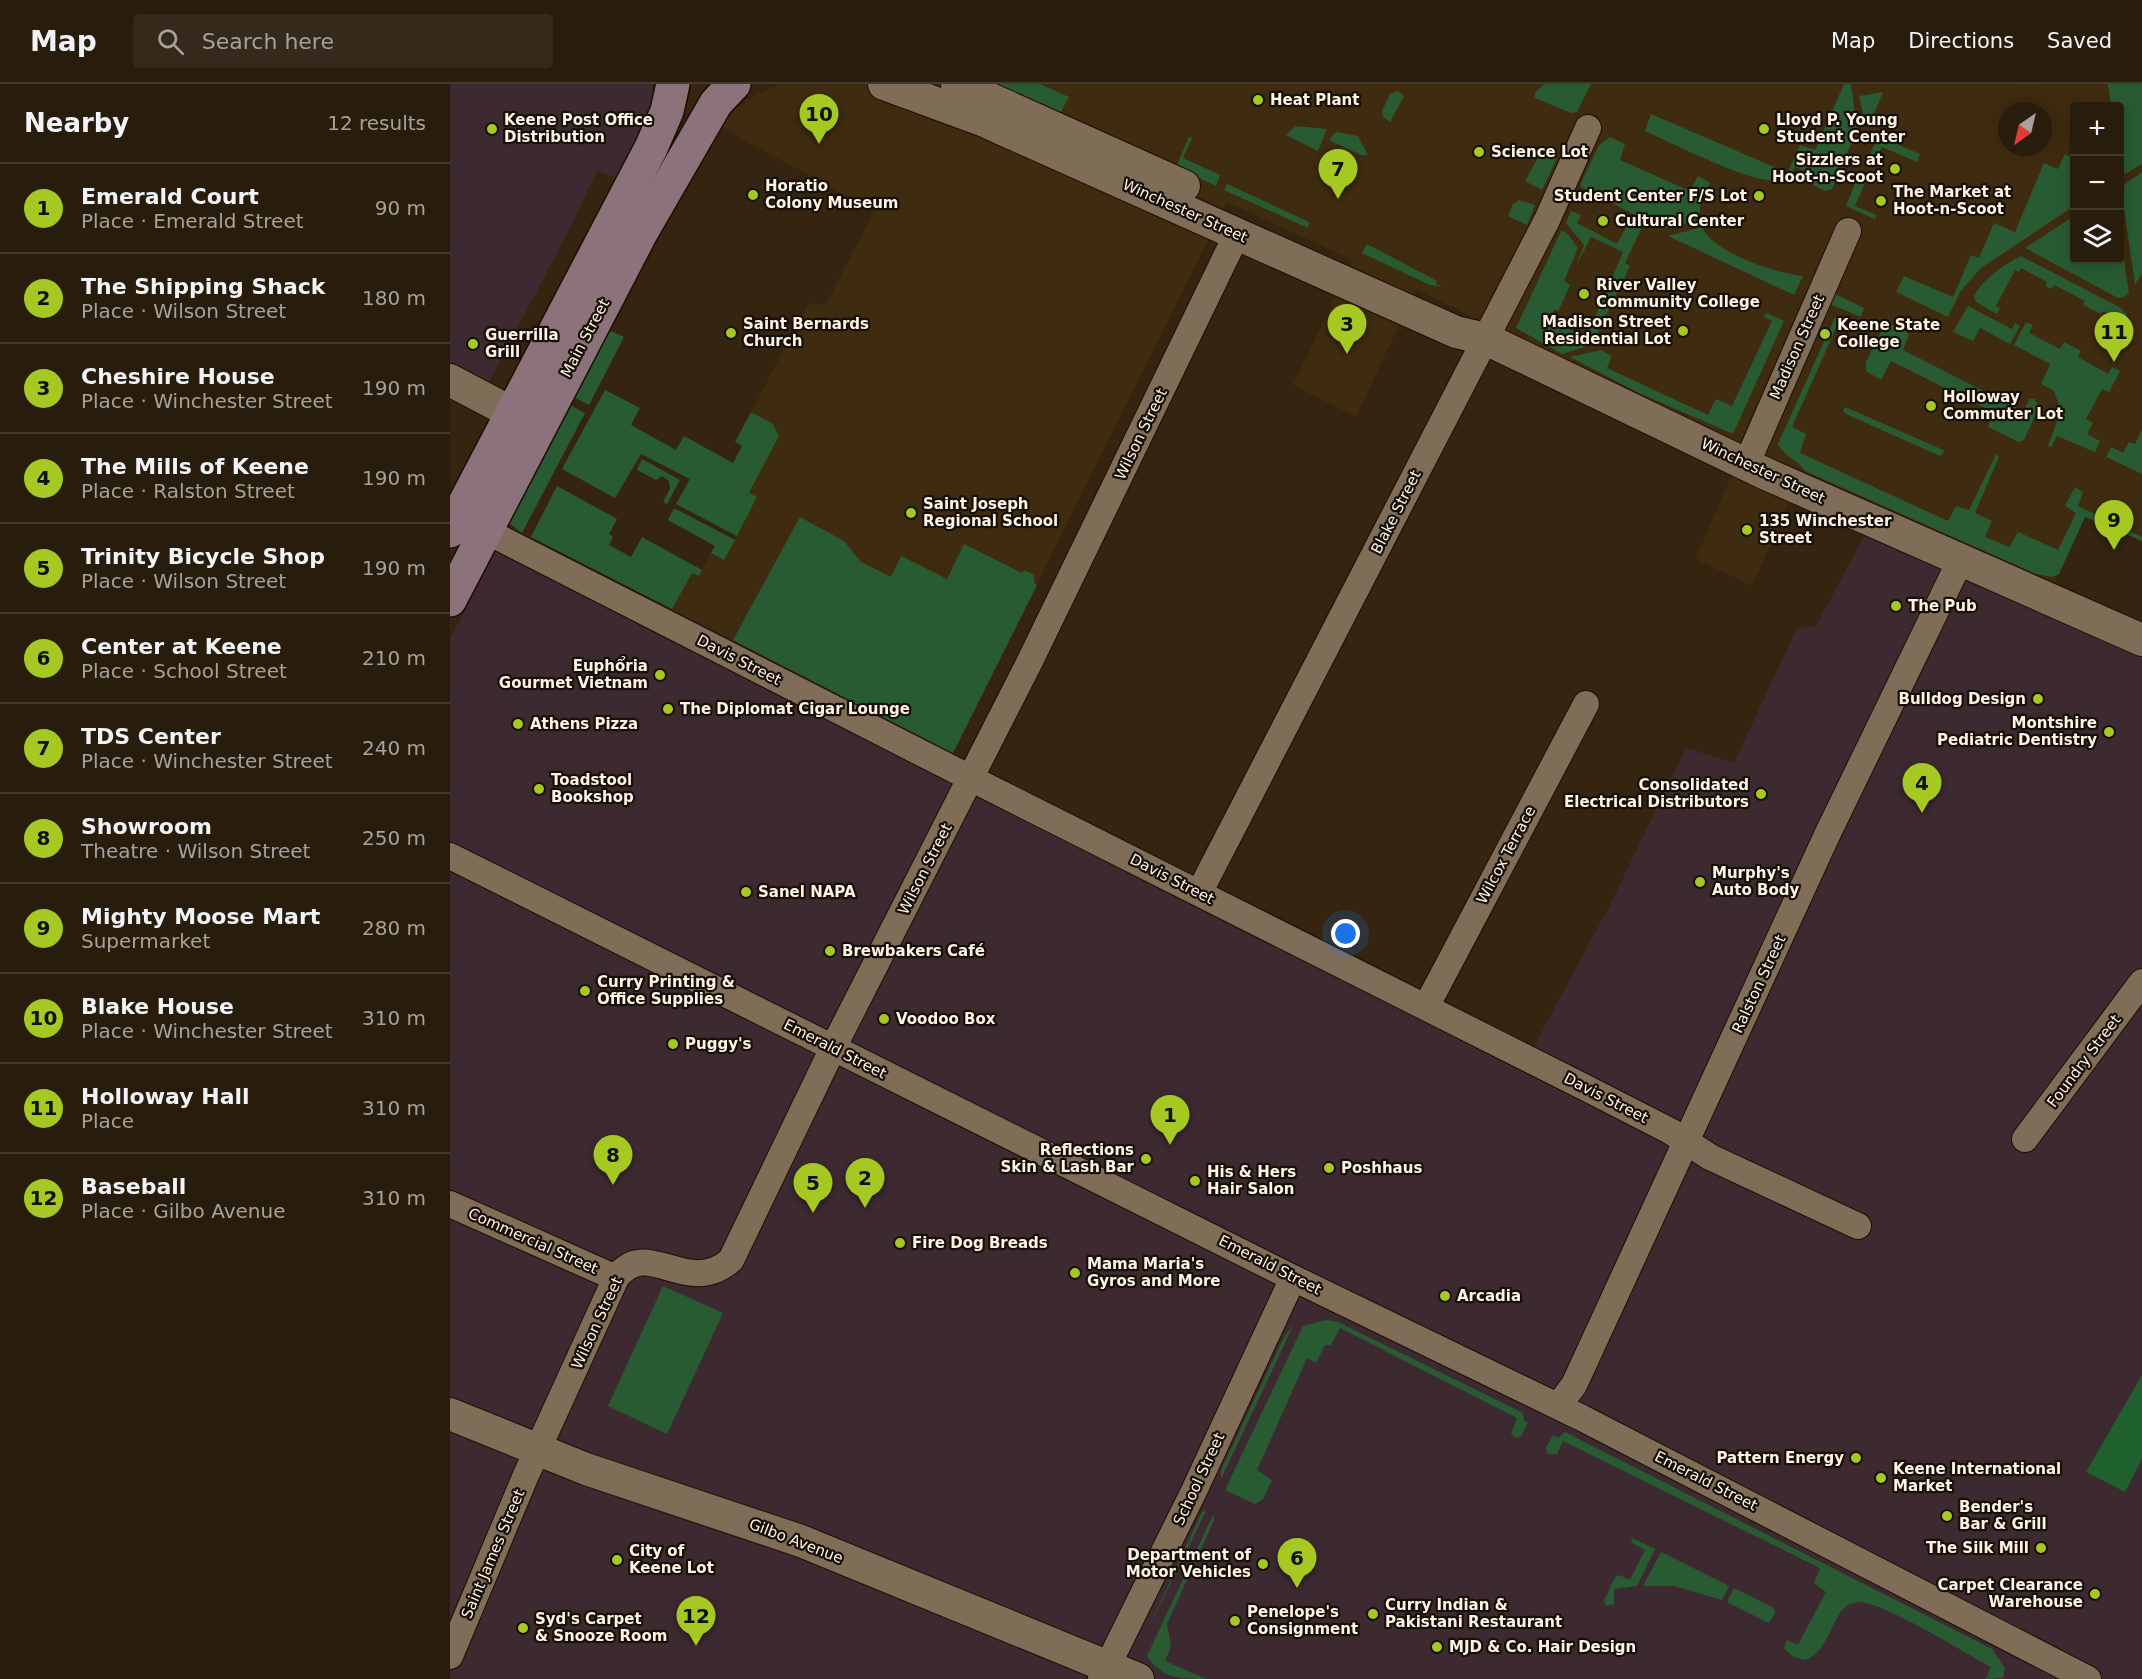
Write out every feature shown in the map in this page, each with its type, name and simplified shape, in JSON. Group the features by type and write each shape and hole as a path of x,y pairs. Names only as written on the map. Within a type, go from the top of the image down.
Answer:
{"main road":[{"name":"Main Street","path":"450,600 642,233 716,103 734,84"},
{"name":"Main Street","path":"450,531 651,148 670,89"}],"street":[{"name":"Winchester Street","path":"884,84 982,120 1456,332 1486,339 1747,464 1960,561 2142,640"},
{"name":"Winchester Street","path":"957,84 1461,314 1486,339"},
{"name":"Blake Street","path":"1199,893 1547,220 1588,128"},
{"name":"Madison Street","path":"1747,464 1848,231"},
{"name":"Wilson Street","path":"537,1451 616,1278 623,1269 634,1263 645,1262 691,1274 706,1275 720,1270 731,1260 833,1048 971,779 1237,234"},
{"path":"450,380 512,413"},
{"name":"Davis Street","path":"486,531 971,779 1426,1006 1670,1131 1710,1157 1858,1226"},
{"name":"Ralston Street","path":"1558,1406 1574,1385 1827,835 1960,561"},
{"name":"Wilcox Terrace","path":"1426,1006 1586,704"},
{"name":"Emerald Street","path":"450,856 1293,1278 1558,1406 2088,1679"},
{"name":"Foundry Street","path":"2025,1139 2142,982"},
{"name":"Commercial Street","path":"450,1204 616,1278"},
{"name":"School Street","path":"1105,1673 1293,1278"},
{"name":"Gilbo Avenue","path":"450,1414 537,1451 801,1541 1105,1673 1138,1679"},
{"name":"Saint James Street","path":"451,1650 537,1451"}],"shaded area":[{"path":"450,84 652,84 655,103 622,181 597,170 571,226 489,382 450,366"},
{"name":"Keene State College","path":"782,84 2142,84 2142,541 2085,517 2051,589 1801,477 1752,586 1695,559 1743,451 1416,289 1356,417 1293,385 1353,260 1227,202 953,753 672,609 692,572 699,576 711,553 724,560 757,498 749,493 779,436 773,424 751,412 809,303 826,305 874,211 713,123 758,94"},
{"path":"509,526 670,611 672,609 953,753 985,776 1533,1048 1610,905 1686,748 1734,763 1797,628 1816,626 1864,536 2142,655 2142,1375 2086,1472 2125,1492 2142,1459 2142,1679 450,1679 450,639"}],"green space":[{"path":"993,84 1040,84 1069,97 1061,112"},
{"path":"1544,84 1591,84 1577,112 1571,113 1535,98 1535,93"},
{"path":"1844,84 1851,84 1857,130 1832,189 1825,191 1813,185 1816,176 1795,167 1791,176 1787,174 1800,145 1815,150"},
{"path":"2108,84 2142,84 2142,164 2124,174 2124,102 2110,102"},
{"path":"1398,91 1404,96 1390,122 1383,117 1382,111 1390,94"},
{"path":"1883,92 1874,114 1870,116 1863,114 1859,96"},
{"path":"1651,114 1781,170 1779,179 1770,180 1736,171 1645,131"},
{"path":"1295,126 1327,129 1318,151 1286,135"},
{"path":"1336,132 1358,136 1368,155 1361,155 1329,140"},
{"path":"1878,136 1920,154 1917,162 1882,147 1872,168 1865,165"},
{"path":"1189,137 1192,138 1183,158 1220,175 1216,186 1176,167"},
{"path":"1610,137 1625,144 1620,160 1690,191 1698,176 1710,183 1700,207 1700,220 1662,229 1581,187 1599,145"},
{"path":"1541,152 1557,158 1542,190 1525,181"},
{"path":"2065,154 2070,156 2070,209 1981,268 1960,292 1948,317 1896,292 1904,276 1953,297 1971,255 1979,258 1994,223 2015,232 2044,163 2058,169"},
{"path":"2142,172 2142,273 2135,285 2124,208 2124,185"},
{"path":"1857,179 1865,183 1855,206 1876,215 1875,219 1846,206"},
{"path":"1227,184 1309,222 1308,228 1224,190"},
{"path":"1519,200 1535,205 1527,225 1508,216 1513,204"},
{"path":"1571,211 1581,215 1577,223 1617,244 1630,220 1642,227 1625,263 1630,266 1592,345 1562,354 1516,328 1561,231 1566,232 1578,248 1564,281 1570,285 1559,310 1554,310 1549,318 1554,325 1574,331 1573,334 1581,338 1590,320 1595,317 1623,252 1591,237 1576,266 1584,245 1566,223"},
{"path":"2070,219 2070,264 2124,264 2124,260 2129,293 2118,298 2025,248"},
{"path":"1702,227 1718,245 1731,253 1762,266 1803,276 1794,295 1668,236"},
{"path":"1367,244 1437,281 1436,284 1443,287 1430,285 1362,253"},
{"path":"2021,256 2121,308 2127,315 2124,322 2103,311 2101,314 2083,305 2085,301 2054,285 2051,289 2045,286 2047,282 2021,268 2019,272 2015,270 1996,306 2000,308 1997,314 1976,302 1974,296 1978,289 2001,268"},
{"path":"1835,294 1864,308 1861,317 1828,303"},
{"path":"1968,306 2012,329 2015,323 2020,326 2010,344 1980,328 1973,341 1953,332"},
{"path":"1767,313 1784,321 1733,434 1639,393 1570,357 1601,350 1612,356 1607,368 1708,415 1716,399 1732,406 1772,321 1763,316"},
{"path":"1835,317 1840,319 1792,427 1806,434 1800,453 1948,521 1956,506 1969,510 1996,454 1999,457 1975,513 1992,521 1985,537 2009,547 2018,532 2058,550 2076,513 2065,506 2075,487 2083,492 2078,506 2142,537 2142,541 2085,517 2059,574 2052,577 2036,574 1805,471 1782,451 1778,444"},
{"path":"2026,322 2033,325 2029,333 2060,349 2064,342 2081,351 2078,357 2108,374 2112,367 2120,371 2109,392 2102,389 2086,419 2093,423 2087,434 2100,441 2095,452 2057,436 2051,447 2048,446 2061,410 2054,391 2041,384 2050,364 2014,345"},
{"path":"1885,324 1894,325 1909,334 1903,350 2023,411 2030,399 2034,399 2039,407 2024,440 2019,442 1988,427 1993,412 1891,361 1881,380 1866,371 1866,362"},
{"path":"611,331 624,337 589,405 572,396 608,332"},
{"path":"605,390 640,408 631,425 676,450 684,436 733,463 742,446 735,442 751,412 773,424 779,436 749,493 757,497 737,536 676,504 690,479 641,454 615,498 562,469"},
{"path":"568,404 585,413 522,533 510,524 510,517"},
{"path":"1845,407 1939,448 1944,451 1943,454 1940,456 1846,414 1843,411"},
{"path":"2142,430 2142,474 2106,457 2111,447 2123,453 2129,442 2135,444"},
{"path":"642,459 680,480 667,504 663,502 670,489 669,481 662,476 656,480 637,470"},
{"path":"557,486 617,519 609,534 613,537 609,545 631,557 642,537 702,570 699,576 692,573 672,609 531,537"},
{"path":"674,508 735,540 724,560 711,553 715,546 668,520"},
{"path":"800,517 844,541 861,562 891,577 901,556 947,579 964,544 1022,573 1024,570 1034,575 1034,583 1037,585 953,753 733,640"},
{"path":"663,1286 723,1313 667,1434 608,1406"},
{"path":"1326,1320 1338,1322 1523,1413 1524,1421 1528,1422 1521,1436 1516,1438 1511,1434 1517,1418 1340,1328 1331,1345 1325,1345 1316,1363 1307,1358 1257,1470 1272,1480 1263,1499 1255,1504 1225,1490 1303,1326"},
{"path":"1293,1326 1221,1479 1221,1470 1284,1337"},
{"path":"2142,1375 2142,1459 2125,1492 2086,1472"},
{"path":"1565,1432 1992,1649 2005,1668 2003,1678 1986,1679 1991,1667 1887,1610 1859,1602 1851,1604 1842,1611 1826,1640 1812,1657 1805,1660 1792,1656 1784,1648 1787,1640 1798,1645 1826,1592 1814,1583 1820,1568 1563,1441 1557,1454 1548,1454 1546,1448 1553,1435 1558,1438"},
{"path":"1206,1511 1146,1633 1201,1514"},
{"path":"1213,1515 1214,1520 1167,1624 1171,1646 1165,1661 1206,1679 1173,1676 1159,1669 1147,1656"},
{"path":"1632,1538 1655,1549 1637,1586 1614,1589 1614,1604 1606,1606 1604,1601 1615,1577 1619,1575 1630,1580 1645,1550 1631,1542"},
{"path":"1661,1552 1729,1586 1722,1600 1674,1586 1643,1586"},
{"path":"1734,1588 1774,1608 1775,1613 1769,1623 1727,1602"}],"place":[{"name":"Heat Plant","path":"1258,100"},
{"name":"Keene Post Office Distribution","path":"492,129"},
{"name":"Lloyd P. Young Student Center","path":"1764,129"},
{"name":"Blake House","path":"819,144"},
{"name":"Science Lot","path":"1479,152"},
{"name":"Sizzlers at Hoot-n-Scoot","path":"1895,169"},
{"name":"Horatio Colony Museum","path":"753,195"},
{"name":"Student Center F/S Lot","path":"1759,196"},
{"name":"TDS Center","path":"1338,199"},
{"name":"The Market at Hoot-n-Scoot","path":"1881,201"},
{"name":"Cultural Center","path":"1603,221"},
{"name":"River Valley Community College","path":"1584,294"},
{"name":"Madison Street Residential Lot","path":"1683,331"},
{"name":"Saint Bernards Church","path":"731,333"},
{"name":"Keene State College","path":"1825,334"},
{"name":"Guerrilla Grill","path":"473,344"},
{"name":"Cheshire House","path":"1347,354"},
{"name":"Holloway Hall","path":"2114,362"},
{"name":"Holloway Commuter Lot","path":"1931,406"},
{"name":"Saint Joseph Regional School","path":"911,513"},
{"name":"135 Winchester Street","path":"1747,530"},
{"name":"Mighty Moose Mart","path":"2114,550"},
{"name":"The Pub","path":"1896,606"},
{"name":"Euphổria Gourmet Vietnam","path":"660,675"},
{"name":"Bulldog Design","path":"2038,699"},
{"name":"The Diplomat Cigar Lounge","path":"668,709"},
{"name":"Athens Pizza","path":"518,724"},
{"name":"Montshire Pediatric Dentistry","path":"2109,732"},
{"name":"Toadstool Bookshop","path":"539,789"},
{"name":"Consolidated Electrical Distributors","path":"1761,794"},
{"name":"The Mills of Keene","path":"1922,813"},
{"name":"Murphy's Auto Body","path":"1700,882"},
{"name":"Sanel NAPA","path":"746,892"},
{"name":"Brewbakers Café","path":"830,951"},
{"name":"Curry Printing & Office Supplies","path":"585,991"},
{"name":"Voodoo Box","path":"884,1019"},
{"name":"Puggy's","path":"673,1044"},
{"name":"Emerald Court","path":"1170,1145"},
{"name":"Reflections Skin & Lash Bar","path":"1146,1159"},
{"name":"Poshhaus","path":"1329,1168"},
{"name":"His & Hers Hair Salon","path":"1195,1181"},
{"name":"Showroom","path":"613,1185"},
{"name":"The Shipping Shack","path":"865,1208"},
{"name":"Trinity Bicycle Shop","path":"813,1213"},
{"name":"Fire Dog Breads","path":"900,1243"},
{"name":"Mama Maria's Gyros and More","path":"1075,1273"},
{"name":"Arcadia","path":"1445,1296"},
{"name":"Pattern Energy","path":"1856,1458"},
{"name":"Keene International Market","path":"1881,1478"},
{"name":"Bender's Bar & Grill","path":"1947,1516"},
{"name":"The Silk Mill","path":"2041,1548"},
{"name":"City of Keene Lot","path":"617,1560"},
{"name":"Department of Motor Vehicles","path":"1263,1564"},
{"name":"Center at Keene","path":"1297,1588"},
{"name":"Carpet Clearance Warehouse","path":"2095,1594"},
{"name":"Curry Indian & Pakistani Restaurant","path":"1373,1614"},
{"name":"Penelope's Consignment","path":"1235,1621"},
{"name":"Syd's Carpet & Snooze Room","path":"523,1628"},
{"name":"Baseball","path":"696,1646"},
{"name":"MJD & Co. Hair Design","path":"1437,1647"}]}
